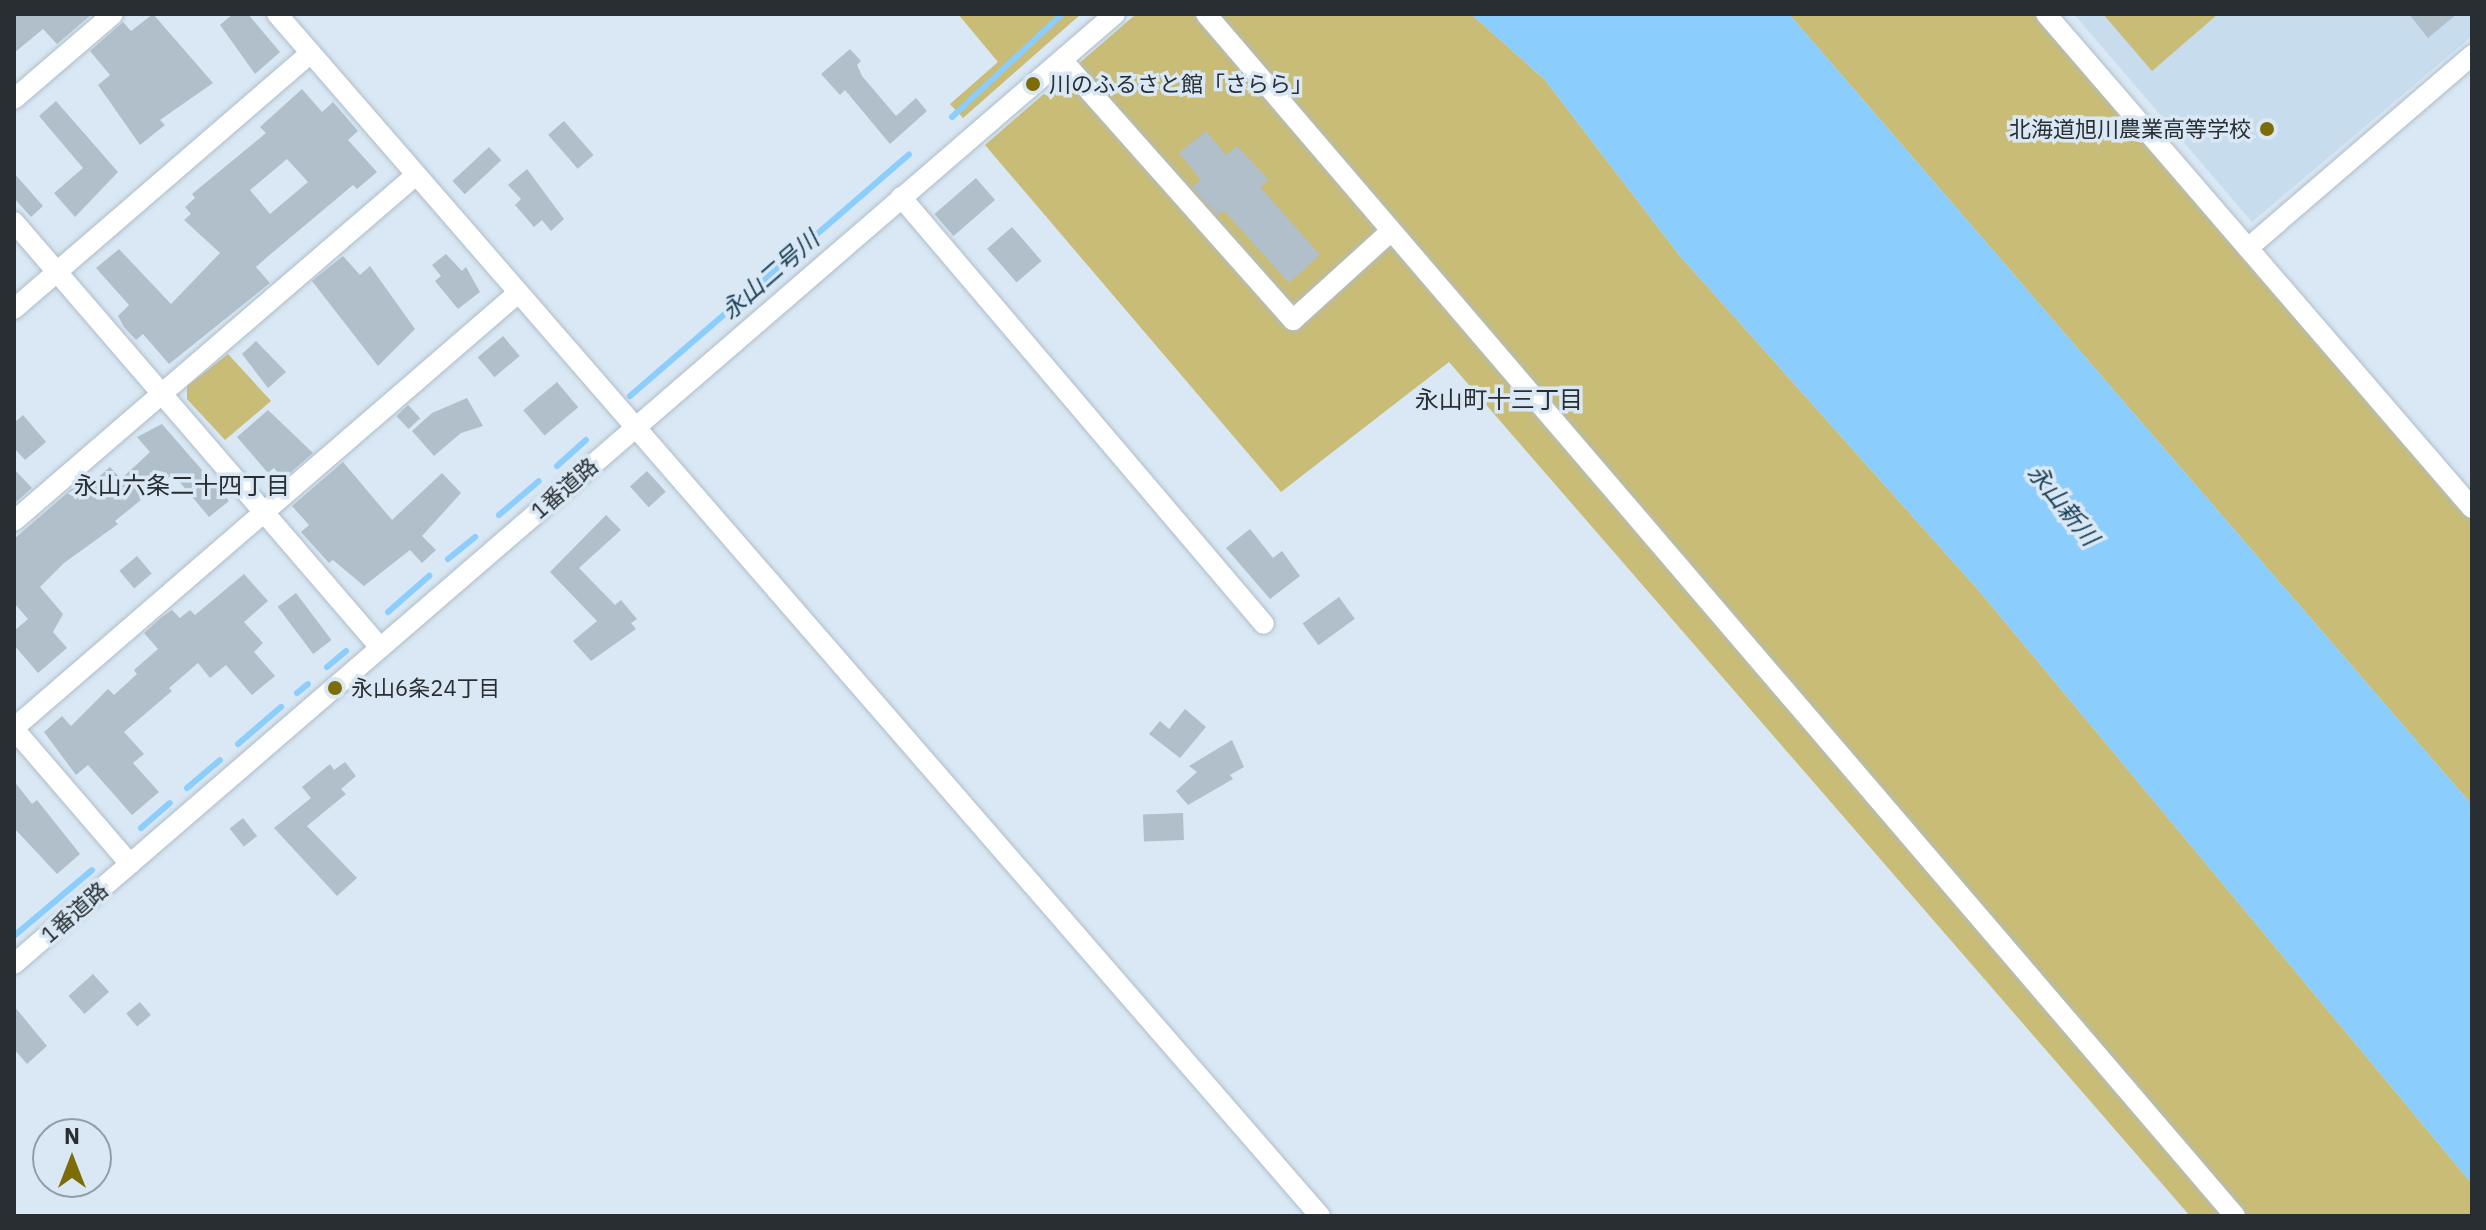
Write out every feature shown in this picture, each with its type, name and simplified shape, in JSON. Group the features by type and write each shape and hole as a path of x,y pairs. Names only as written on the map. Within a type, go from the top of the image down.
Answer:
{"street":[{"path":"14,99 113,14"},
{"path":"277,14 1320,1216"},
{"name":"1番道路","path":"14,964 1115,14"},
{"path":"1206,14 2235,1216"},
{"path":"2046,14 2472,508"},
{"path":"14,309 311,53"},
{"path":"2248,248 2472,55"},
{"path":"1062,60 1293,320 1390,232"},
{"path":"14,521 416,175"},
{"path":"901,197 1264,624"},
{"path":"14,222 379,646"},
{"path":"130,864 14,728 518,293"}],"shaded area":[{"path":"958,14 1081,14 963,118 950,104 998,62"},
{"path":"1136,14 1471,14 1545,80 1679,255 1980,592 2472,1184 2472,1216 2190,1216 1449,362 1281,492 985,145"},
{"path":"1789,14 2037,14 2472,518 2472,805"},
{"name":"北海道旭川農業高等学校","path":"2074,14 2472,14 2472,36 2252,222"},
{"path":"2103,14 2218,14 2152,71"},
{"path":"228,354 271,401 225,440 187,399 187,386"}],"water":[{"name":"永山新川","path":"1471,14 1789,14 2472,805 2472,1184 1980,592 1679,255 1545,80"}],"building":[{"path":"14,14 92,14 57,44 43,29 14,53"},
{"path":"153,14 213,83 160,120 165,125 140,145 98,85 110,75 90,51 123,22 131,31"},
{"path":"233,14 248,14 280,52 255,74 220,25"},
{"path":"2409,14 2457,14 2428,38"},
{"path":"850,49 861,61 857,65 862,76 896,116 916,98 927,111 890,144 845,90 840,95 821,74"},
{"path":"302,89 322,112 333,102 358,131 348,140 377,172 357,189 353,185 256,267 270,283 169,364 143,334 136,340 124,327 118,316 129,305 96,268 119,249 171,304 220,253 184,220 191,214 185,207 195,198 192,194 266,133 260,127","holes":["287,159 308,182 270,214 250,190"]},
{"path":"56,101 118,172 75,217 54,193 83,168 39,116"},
{"path":"564,121 594,155 578,169 548,135"},
{"path":"1206,131 1226,155 1237,146 1269,180 1260,187 1320,255 1289,283 1224,211 1217,215 1192,187 1201,180 1179,153"},
{"path":"489,147 501,160 465,194 452,181"},
{"path":"527,169 564,219 551,231 542,220 534,227 515,205 521,199 508,185"},
{"path":"14,173 43,206 31,217 14,198"},
{"path":"976,178 995,200 954,236 934,214"},
{"path":"1012,227 1042,261 1017,283 987,249"},
{"path":"446,254 462,271 466,267 480,292 458,309 435,281 441,276 432,265"},
{"path":"343,256 360,275 370,266 415,329 378,366 312,281"},
{"path":"503,336 520,356 494,377 478,357"},
{"path":"256,341 286,372 268,388 242,354"},
{"path":"557,382 578,407 545,436 523,410"},
{"path":"467,398 483,426 461,433 434,456 412,431 432,413"},
{"path":"408,405 420,418 409,429 396,416"},
{"path":"268,410 313,453 283,479 274,468 268,473 237,437"},
{"path":"23,415 46,442 25,460 14,448 14,423"},
{"path":"162,424 229,501 209,517 173,474 115,521 118,524 64,563 40,587 63,614 53,632 67,648 38,673 14,645 14,631 28,619 14,603 14,539 89,474 94,481 110,467 121,479 150,452 137,437"},
{"path":"343,462 392,520 442,473 461,493 422,536 436,550 422,563 410,550 364,586 333,560 329,563 301,532 309,525 292,506"},
{"path":"14,469 32,488 16,502 14,500"},
{"path":"647,471 666,492 649,507 630,486"},
{"path":"606,515 621,530 579,568 615,605 621,600 637,619 631,623 636,629 591,661 573,641 597,621 550,572"},
{"path":"1250,529 1273,558 1282,551 1300,576 1270,599 1226,548"},
{"path":"137,556 152,574 134,588 119,571"},
{"path":"244,574 268,601 244,622 263,643 254,652 275,676 252,695 226,665 210,678 198,663 169,688 172,691 124,732 144,754 133,763 159,792 132,815 88,765 76,775 44,732 62,716 71,726 108,689 114,695 137,674 134,670 158,649 144,633 162,617 172,610 180,618 190,610 195,615"},
{"path":"296,593 332,640 313,654 278,607"},
{"path":"1339,597 1355,619 1318,645 1303,623"},
{"path":"1185,709 1206,727 1180,758 1149,734 1160,721 1169,729"},
{"path":"1232,740 1244,767 1230,775 1233,779 1188,805 1176,791 1197,772 1189,766"},
{"path":"345,762 356,776 341,789 346,794 307,826 357,878 337,896 274,828 311,798 302,787 330,764 334,770"},
{"path":"14,781 32,804 37,800 80,854 57,874 14,828"},
{"path":"1183,813 1184,840 1144,841 1143,814"},
{"path":"243,818 257,836 244,847 230,828"},
{"path":"93,974 109,992 85,1014 68,996"},
{"path":"140,1002 151,1015 137,1027 126,1014"},
{"path":"14,1006 47,1046 27,1064 14,1049"}],"waterway":[{"name":"永山二号川","path":"952,117 1062,14"},
{"name":"永山二号川","path":"630,396 909,154"},
{"name":"永山二号川","path":"557,466 586,440"},
{"name":"永山二号川","path":"499,515 539,481"},
{"name":"永山二号川","path":"448,559 475,537"},
{"name":"永山二号川","path":"388,612 429,576"},
{"name":"永山二号川","path":"327,667 346,651"},
{"name":"永山二号川","path":"297,693 308,684"},
{"name":"永山二号川","path":"238,744 281,707"},
{"name":"永山二号川","path":"187,788 220,760"},
{"name":"永山二号川","path":"141,828 170,803"},
{"name":"永山二号川","path":"14,936 92,870"}],"place":[{"name":"川のふるさと館「さらら」","path":"1033,84"},
{"name":"北海道旭川農業高等学校","path":"2267,129"},
{"name":"永山6条24丁目","path":"335,688"}],"district":[{"name":"永山町十三丁目","path":"1499,400"},
{"name":"永山六条二十四丁目","path":"182,486"}]}
